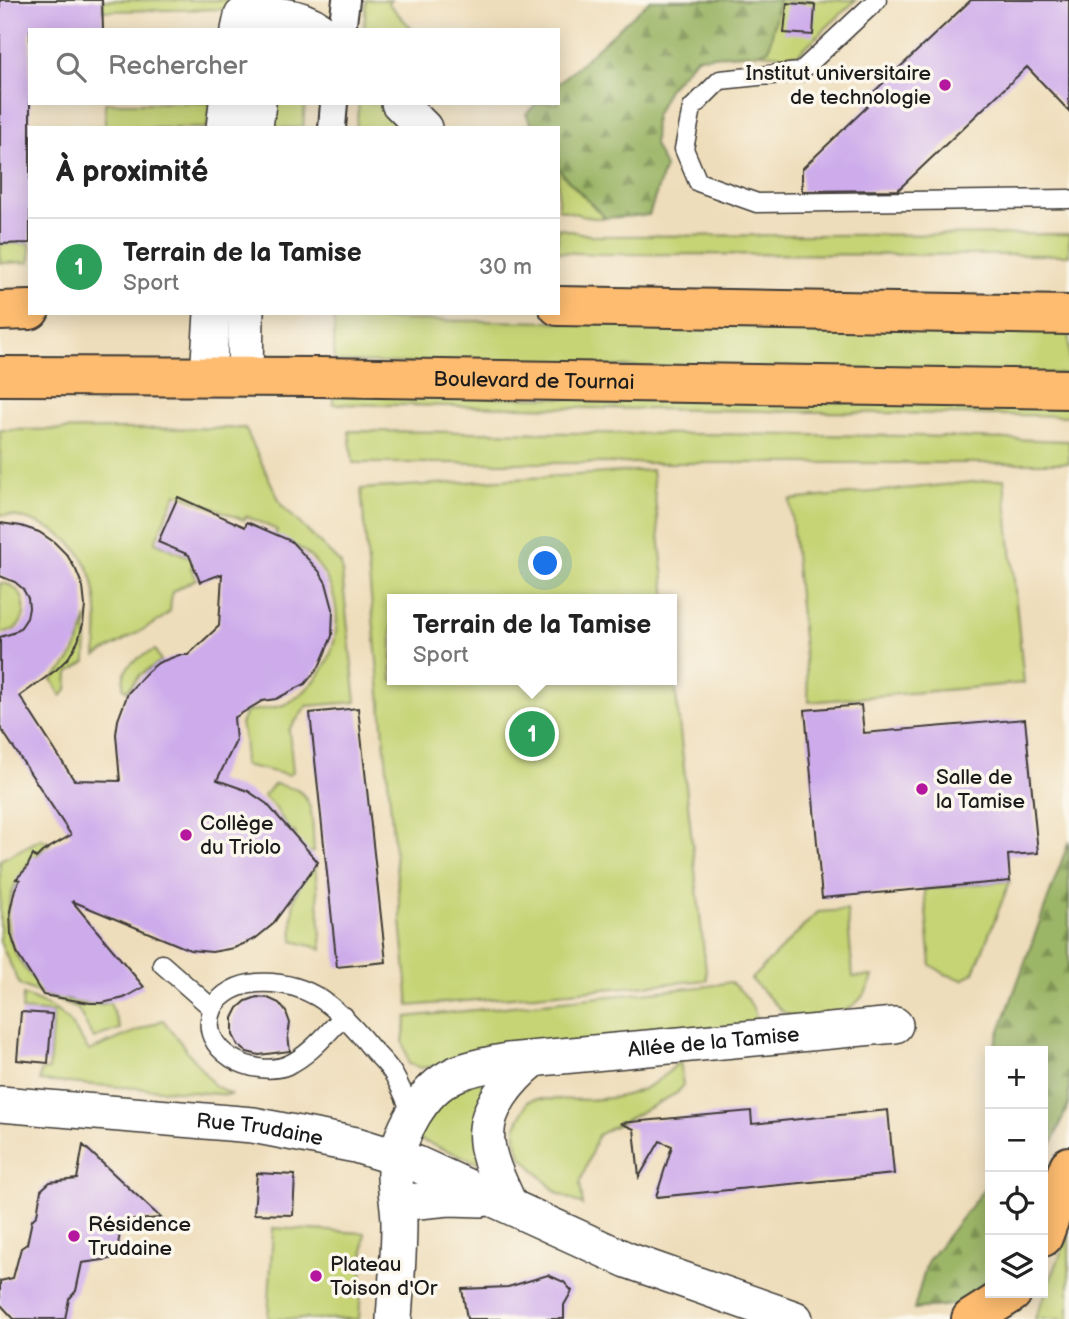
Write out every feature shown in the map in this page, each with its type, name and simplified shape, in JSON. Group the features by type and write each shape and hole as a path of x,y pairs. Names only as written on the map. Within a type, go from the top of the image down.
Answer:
{"main road":[{"path":"560,306 1069,314"},
{"path":"0,312 28,310"},
{"name":"Boulevard de Tournai","path":"0,376 227,376 1069,389"},
{"path":"1044,1235 1068,1172"},
{"path":"971,1319 1004,1298"},
{"path":"1011,1319 1019,1298"}],"street":[{"path":"342,28 346,1"},
{"path":"258,25 304,21 316,28"},
{"path":"223,126 226,105"},
{"path":"255,126 258,105"},
{"path":"332,126 334,105"},
{"path":"401,105 422,126"},
{"path":"212,315 227,376"},
{"path":"227,376 245,315"},
{"name":"Allée de la Tamise","path":"394,1319 399,1237 395,1170 397,1158 405,1127 413,1115 430,1094 454,1074 486,1065 534,1059 895,1025"},
{"path":"509,1204 487,1143 487,1129 495,1104 501,1095 519,1071 534,1059"},
{"name":"Rue Trudaine","path":"0,1104 253,1125 356,1145 417,1164 627,1260 795,1319"},
{"name":"Rue Trudaine","path":"398,1203 449,1198 509,1204"}],"lane":[{"path":"877,0 800,72 720,80 692,108 684,149 698,181 757,202 1069,199"},
{"path":"162,964 213,1009"},
{"path":"344,1016 309,1051 289,1065 264,1069 243,1064 222,1051 214,1039 210,1024 213,1009 220,998 247,984 263,983 301,988 319,996 344,1016 392,1073 413,1115"}],"green space":[{"path":"102,0 236,0 235,9 103,11"},
{"path":"366,0 391,0 388,3 411,28 364,28"},
{"path":"650,0 779,0 769,49 759,53 697,57 668,89 655,116 654,145 665,167 649,215 605,218 564,176 560,170 560,126 533,126 526,114 535,105 560,105 560,82"},
{"path":"779,0 856,0 798,54 759,53 769,48"},
{"path":"105,105 210,105 207,126 105,126"},
{"path":"266,105 305,105 303,126 263,126"},
{"path":"359,105 385,105 409,126 356,126"},
{"path":"560,170 605,218 593,218 560,210"},
{"path":"560,228 593,236 1069,234 1069,255 560,252"},
{"path":"28,243 28,262 0,263 0,244"},
{"path":"334,319 1069,329 1069,374 334,362"},
{"path":"333,395 1069,405 1069,416 333,404"},
{"path":"245,428 282,506 341,564 356,702 307,706 289,730 293,772 288,775 243,765 245,744 241,724 246,712 284,705 307,689 321,672 331,652 336,631 336,609 331,588 320,568 304,551 275,536 277,530 246,516 244,520 176,493 155,542 195,560 191,568 196,579 172,592 170,611 160,620 96,656 96,595 84,560 58,533 23,518 0,515 0,430"},
{"path":"349,431 915,436 1069,441 1069,463 353,463"},
{"path":"652,470 665,594 387,594 387,685 675,685 707,980 409,1006 361,489"},
{"path":"1004,479 1024,683 809,702 790,500"},
{"path":"0,583 11,585 18,591 24,609 18,626 11,631 0,633"},
{"path":"87,617 86,662 68,673 67,690 61,696 52,679 66,666 75,651"},
{"path":"155,650 161,661 140,675 127,691 123,687 123,679 128,667"},
{"path":"275,784 297,790 307,801 312,818 314,852 300,853 295,832 291,832 274,806 263,796"},
{"path":"41,839 50,843 23,872 10,899 8,929 13,948 36,981 52,993 71,1001 110,1003 120,1029 93,1038 78,1009 20,985 0,942 0,860"},
{"path":"1069,841 1069,1103 1048,1154 1048,1046 995,1046"},
{"path":"315,863 322,949 293,941 292,918 297,890"},
{"path":"1010,881 974,972 963,980 945,974 931,965 924,889"},
{"path":"847,910 853,977 873,976 868,988 854,1005 836,1014 801,1022 781,1010 751,979 818,912"},
{"path":"730,982 748,1000 757,1023 421,1068 409,1064 403,1041 407,1017"},
{"path":"23,995 56,1010 74,1029 89,1051 163,1020 214,1085 232,1095 40,1081 41,1070 49,1070 53,1013 22,1010"},
{"path":"680,1060 683,1086 677,1093 598,1135 580,1183 583,1205 557,1193 521,1156 516,1141 516,1126 528,1101 614,1098 648,1086 665,1075"},
{"path":"490,1078 482,1164 415,1138 454,1087"},
{"path":"985,1188 985,1282 960,1304 914,1309 927,1262"},
{"name":"Plateau Toison d'Or","path":"273,1228 365,1233 359,1319 268,1319"},
{"path":"1069,1233 1069,1319 1035,1319 1043,1298 1048,1298 1048,1286"}],"building":[{"path":"0,0 102,0 103,28 28,28 28,243 0,244"},
{"name":"Institut universitaire de technologie","path":"971,0 1069,0 1069,111 1027,67 898,190 802,191 802,169 867,107 863,102"},
{"path":"787,3 815,5 813,35 784,33"},
{"path":"178,497 245,527 247,522 291,541 319,571 326,583 333,609 332,636 319,667 305,684 276,699 262,701 234,718 236,741 217,780 248,791 267,804 318,862 272,925 255,939 234,948 212,952 190,950 72,901 144,987 124,998 102,1003 43,995 18,955 11,934 10,911 20,880 16,879 26,869 33,855 36,858 71,835 0,727 0,637 21,627 29,608 23,589 15,582 0,576 0,523 39,532 54,542 67,555 83,587 83,624 69,657 20,696 74,780 120,781 116,734 128,693 158,663 179,655 188,655 219,626 222,574 200,582 189,555 158,542"},
{"name":"Salle de la Tamise","path":"861,705 864,733 1025,719 1038,853 1008,855 1010,881 822,898 805,710"},
{"path":"358,708 386,962 337,967 310,713"},
{"path":"257,997 279,1003 286,1012 290,1023 290,1051 259,1055 247,1052 238,1045 233,1035 233,1018 238,1008 246,1001"},
{"path":"21,1012 52,1014 48,1063 17,1060"},
{"path":"888,1110 894,1174 656,1197 672,1146 660,1141 639,1177 634,1129 620,1123 751,1111 752,1124"},
{"name":"Résidence Trudaine","path":"83,1145 161,1218 122,1221 117,1251 110,1259 82,1263 76,1291 69,1299 65,1319 14,1319 0,1304 0,1281 13,1278 21,1248 27,1244 32,1220 37,1215 41,1190 50,1182 77,1179"},
{"path":"257,1173 295,1175 293,1215 254,1214"},
{"path":"548,1275 564,1282 572,1291 564,1305 564,1319 467,1319 462,1289 508,1287"}],"place":[{"name":"Institut universitaire de technologie","path":"945,85"},
{"name":"Terrain de la Tamise","path":"532,734"},
{"name":"Salle de la Tamise","path":"922,789"},
{"name":"Collège du Triolo","path":"186,835"},
{"name":"Résidence Trudaine","path":"74,1236"},
{"name":"Plateau Toison d'Or","path":"316,1276"}]}
